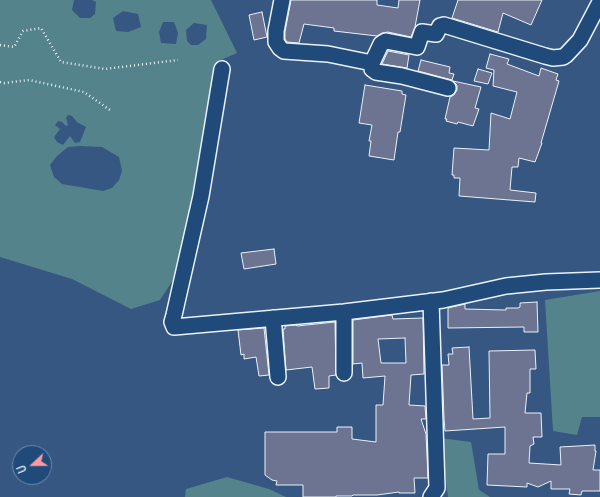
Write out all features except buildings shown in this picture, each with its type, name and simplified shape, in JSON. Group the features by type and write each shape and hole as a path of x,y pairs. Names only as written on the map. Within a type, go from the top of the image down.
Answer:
{"street":[{"path":"282,0 276,31 276,42 284,51 328,54 372,63"},
{"path":"448,88 402,76 376,72 372,69 372,63 381,44 386,41 417,47 422,32 436,34 440,26 444,25 545,56 554,58 563,57 580,40 600,2"},
{"path":"222,69 201,196 180,287 173,325 177,327 344,312 443,300 506,286 546,282 600,280"},
{"path":"418,497 431,497 437,488 431,301"},
{"path":"344,312 344,373"},
{"path":"273,318 278,377"}],"path":[{"path":"0,45 14,47 23,31 41,28 61,62 104,69 178,60"},
{"path":"0,82 4,83 29,80 84,92 110,110"}],"green space":[{"path":"0,0 74,0 72,10 80,18 90,18 95,14 96,2 92,0 211,0 237,53 219,61 204,157 181,268 160,300 131,309 72,279 0,257","holes":["123,11 138,14 141,27 128,32 116,31 113,18","163,22 174,22 178,33 176,44 161,43 159,32","194,23 207,25 206,39 198,45 191,45 187,41 186,30","68,115 72,116 77,122 86,127 80,142 75,143 70,136 63,145 57,142 54,137 60,129 55,125 58,121 62,122 66,126 68,125 66,118","68,147 102,147 119,157 122,171 119,180 112,188 103,191 62,184 54,177 50,165 57,156"]},
{"path":"600,291 600,417 582,417 577,435 553,431 545,300"},
{"path":"440,438 471,442 479,490 490,497 448,497"},
{"path":"227,477 269,489 286,497 185,497 186,489"}]}
